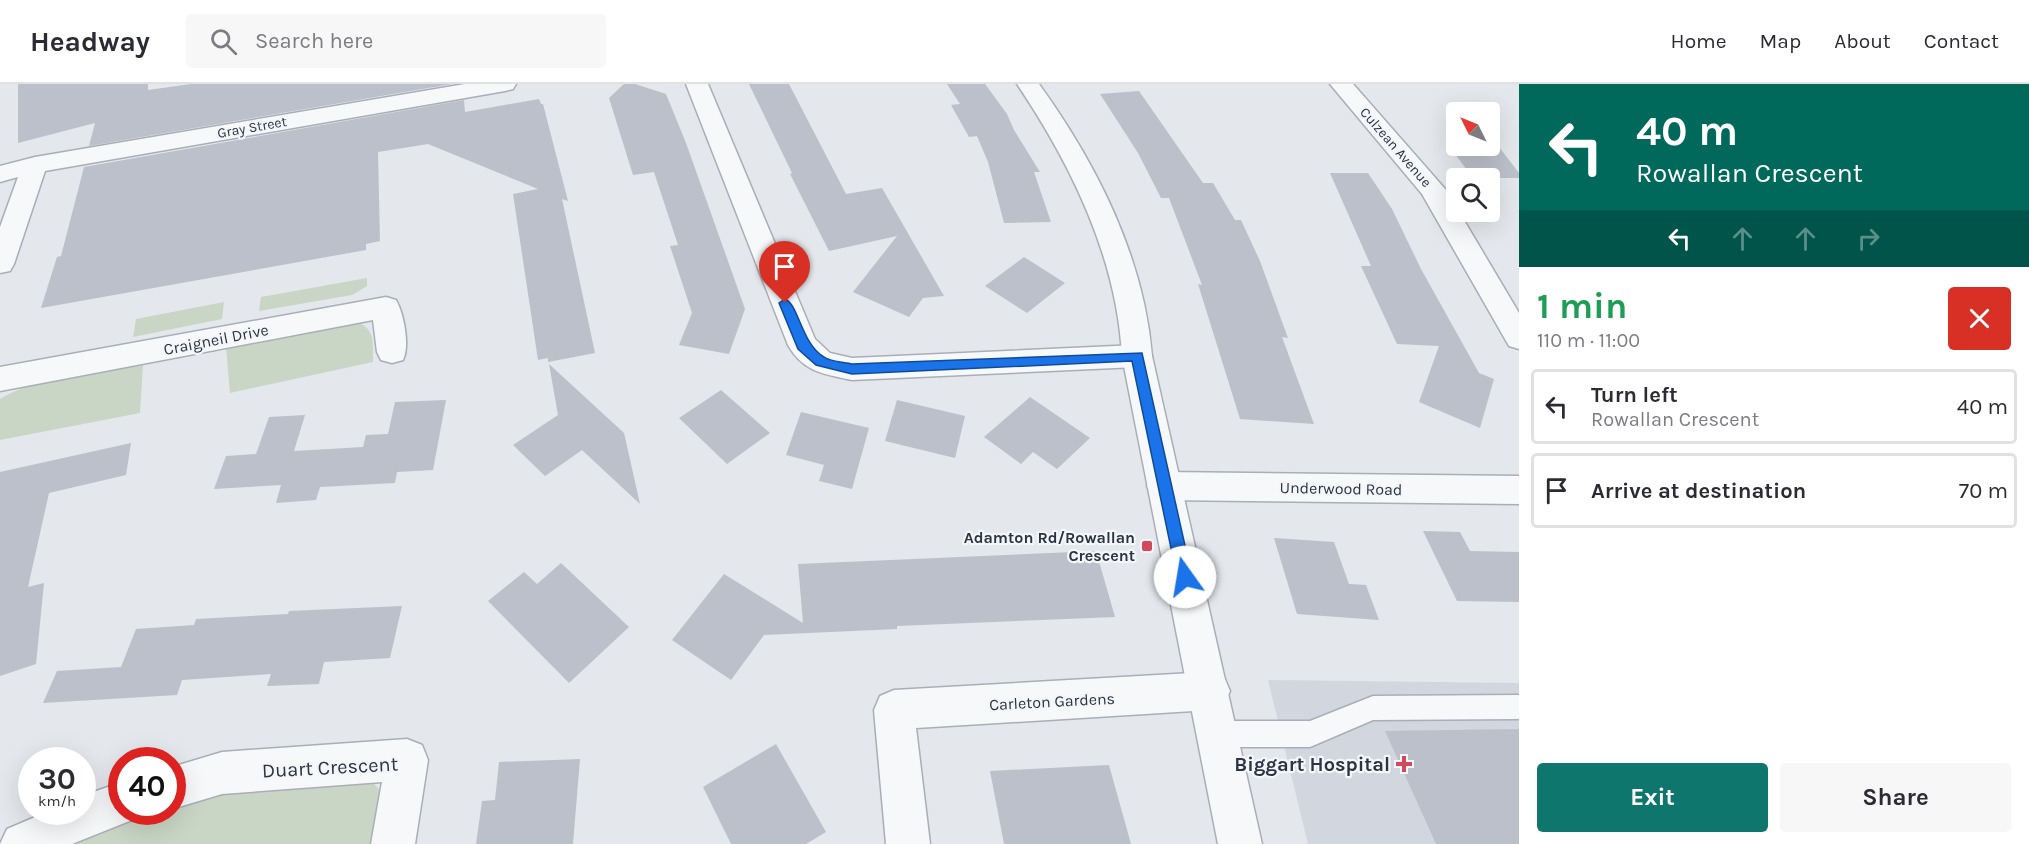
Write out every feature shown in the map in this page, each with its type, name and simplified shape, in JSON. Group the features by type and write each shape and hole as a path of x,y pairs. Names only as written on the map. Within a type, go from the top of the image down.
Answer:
{"street":[{"name":"Gray Street","path":"0,174 35,165 505,84"},
{"path":"697,84 803,345 821,362 852,369 1137,356"},
{"path":"1028,84 1057,123 1096,197 1120,265 1137,337 1137,356 1210,691 1240,844"},
{"name":"Culzean Avenue","path":"1341,84 1433,190 1519,338"},
{"path":"0,264 35,165"},
{"name":"Craigneil Drive","path":"0,379 386,306 392,352"},
{"name":"Underwood Road","path":"1164,486 1519,490"},
{"name":"Carleton Gardens","path":"908,844 894,710 1210,691"},
{"name":"Duart Crescent","path":"186,784 222,773 407,760 393,844"},
{"path":"22,844 108,807"}],"lane":[{"path":"1219,734 1310,734 1373,708 1519,708"}],"shaded area":[{"name":"Biggart Hospital","path":"1268,680 1519,683 1519,844 1308,844"}],"green space":[{"path":"367,278 367,286 352,295 259,311 261,297"},
{"path":"224,302 222,319 133,337 136,319"},
{"path":"354,321 370,332 373,342 373,362 230,393 226,347"},
{"path":"143,365 140,413 0,440 0,399 33,384 51,379"},
{"path":"369,778 383,794 377,837 369,844 52,844 108,825 186,825 186,798 213,789"}],"building":[{"path":"18,84 148,84 148,90 191,84 452,84 89,146 95,123 18,143"},
{"path":"624,84 635,84 666,94 686,143 745,309 729,354 679,345 692,313 670,246 678,245 654,172 633,175 609,98"},
{"path":"749,84 789,84 846,194 882,188 944,296 923,298 909,317 853,292 897,236 829,251 790,174 792,173"},
{"path":"947,84 985,84 1007,114 1014,130 1040,172 1034,172 1051,222 1004,223 988,162 977,136 969,137 951,105 960,104"},
{"path":"1139,91 1203,183 1213,183 1235,220 1241,220 1260,261 1288,338 1282,337 1314,424 1240,419 1198,284 1202,285 1169,198 1161,198 1138,153 1100,94"},
{"path":"539,99 543,104 568,201 562,199 595,353 548,362 548,358 538,360 513,194 538,189 428,144 378,152 380,241 366,244 366,250 41,308 57,257 61,256 84,167 464,100 465,112"},
{"path":"1500,148 1519,173 1519,178 1500,178 1500,168 1466,168 1456,156 1500,156"},
{"path":"1330,173 1368,173 1392,209 1421,269 1479,373 1494,379 1480,428 1419,402 1439,346 1397,344 1361,266 1371,266"},
{"path":"1024,257 1065,283 1027,313 985,286"},
{"path":"549,364 624,433 640,504 582,450 545,476 513,445 558,415"},
{"path":"721,390 770,433 727,464 679,418"},
{"path":"1030,397 1090,438 1057,469 1033,452 1021,464 984,437"},
{"path":"446,400 433,470 397,472 395,483 320,487 316,500 276,503 281,485 214,489 226,456 256,454 269,417 305,415 294,451 363,447 366,435 388,434 395,402"},
{"path":"897,400 965,416 955,458 885,441"},
{"path":"801,412 869,428 852,489 819,481 824,465 786,455"},
{"path":"131,443 126,475 49,493 28,587 44,583 36,664 0,676 0,472"},
{"path":"1423,531 1460,532 1470,551 1519,552 1519,602 1457,601"},
{"path":"1274,538 1334,542 1349,584 1366,585 1379,620 1297,614"},
{"path":"1096,551 1115,617 897,626 897,629 764,635 731,680 672,640 724,574 803,623 798,564"},
{"path":"561,563 629,627 569,683 488,601 524,572 537,584"},
{"path":"402,606 390,658 324,662 319,684 267,686 271,674 182,680 177,695 43,703 57,671 121,667 136,629 194,625 196,619 288,614 289,611"},
{"path":"1519,729 1519,844 1436,844 1385,731"},
{"path":"776,744 826,832 806,844 731,844 703,787"},
{"path":"580,759 573,844 476,844 482,801 495,800 499,762"},
{"path":"1109,765 1131,844 1004,844 990,771"}],"place":[{"name":"Adamton Rd/Rowallan Crescent","path":"1147,546"},
{"name":"Biggart Hospital","path":"1404,764"}],"route":[{"path":"785,303 803,345 821,362 852,369 1137,356 1185,577"}]}
